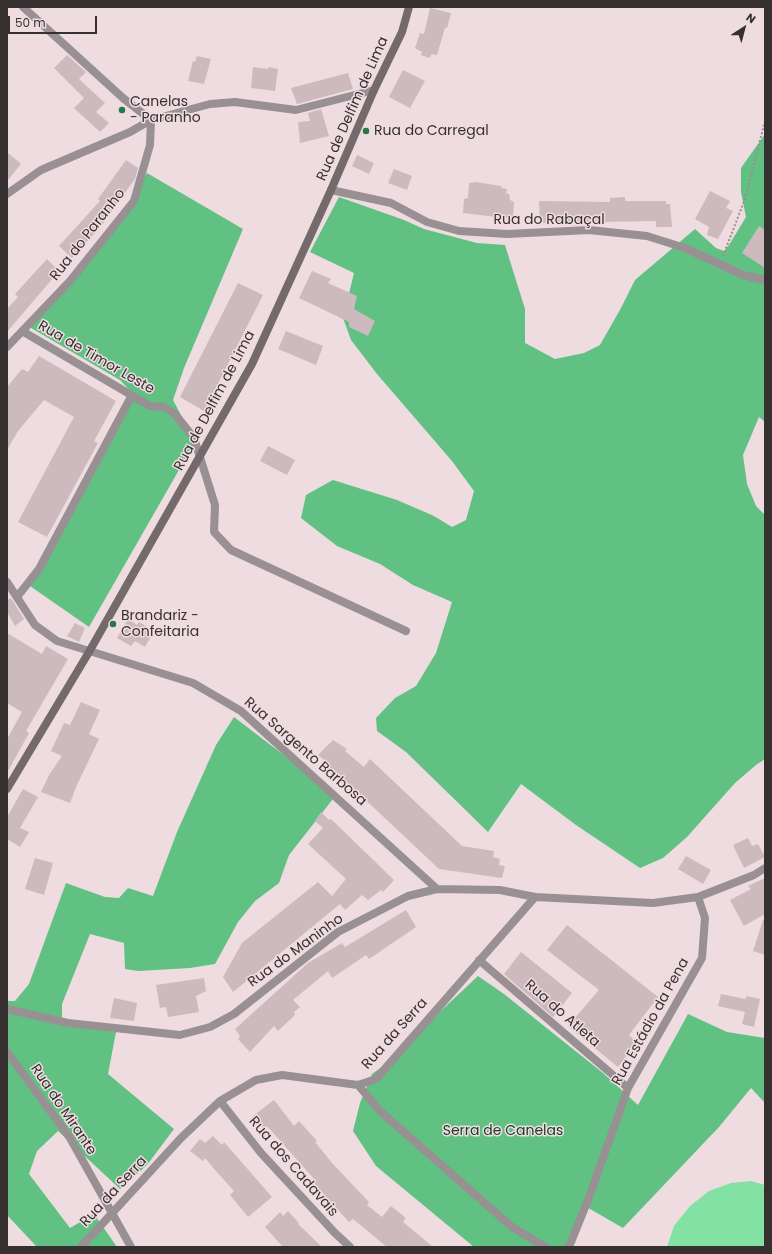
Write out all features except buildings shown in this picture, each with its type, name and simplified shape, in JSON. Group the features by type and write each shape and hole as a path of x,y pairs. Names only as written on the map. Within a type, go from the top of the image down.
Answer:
{"main road":[{"name":"Rua de Delfim de Lima","path":"7,789 89,652 252,364 331,190 374,90 402,32 409,7"}],"street":[{"path":"23,7 117,93 151,120"},
{"path":"7,194 41,170 130,132 151,120 221,102 262,104 296,110 374,90"},
{"name":"Rua do Paranho","path":"7,347 70,281 134,201 150,145 151,120"},
{"name":"Rua do Rabaçal","path":"331,190 391,203 427,222 459,231 507,234 589,230 647,236 685,248 742,275 765,280"},
{"name":"Rua de Timor Leste","path":"22,331 150,406 164,407 175,414 194,438 215,505 214,532 231,550 406,631"},
{"path":"17,597 39,569 132,395"},
{"name":"Rua Sargento Barbosa","path":"7,582 35,625 57,641 193,683 241,711 437,888"},
{"name":"Rua do Maninho","path":"7,1009 68,1023 180,1035 210,1027 234,1014 338,932 408,896 437,888 500,890 534,897 653,903 698,897 754,875 765,868"},
{"name":"Rua da Serra","path":"81,1247 181,1138 220,1101 256,1080 282,1075 358,1085 376,1079 534,897"},
{"name":"Rua Estádio da Pena","path":"569,1247 588,1200 628,1088 702,958 705,918 698,897"},
{"name":"Rua do Atleta","path":"479,960 628,1088"},
{"name":"Rua do Mirante","path":"7,1052 70,1138 111,1214 131,1247"},
{"path":"358,1085 380,1111 512,1227 545,1247"},
{"name":"Rua dos Cadavais","path":"220,1101 261,1153 334,1232 350,1247"}],"path":[{"path":"720,265 745,199 765,121"}],"green space":[{"path":"765,134 765,422 759,417 743,455 747,484 756,506 765,515 765,759 735,783 687,837 663,858 640,868 576,825 521,784 488,832 406,752 377,731 376,718 395,698 416,686 436,653 452,602 413,585 380,564 337,546 301,518 306,495 333,480 397,500 434,516 452,527 466,520 474,491 452,461 377,374 351,340 343,318 354,273 310,252 339,197 404,220 424,229 477,243 505,245 525,309 525,343 555,359 584,353 600,345 635,280 695,229 716,248 724,251 729,245 746,217 741,192 741,168"},
{"path":"147,173 243,229 184,368 173,400 195,442 89,627 30,586 135,396 120,380 26,325 114,226"},
{"path":"234,717 336,795 289,855 279,883 255,901 238,922 215,964 190,968 138,971 125,969 124,943 90,934 62,1004 62,1025 116,1032 108,1074 174,1129 147,1165 120,1189 58,1131 37,1151 29,1174 70,1228 94,1214 117,1247 37,1247 7,1215 7,1001 15,1001 29,984 66,883 105,897 119,898 128,888 153,896 177,832 216,745"},
{"name":"Serra de Canelas","path":"478,976 504,994 603,1073 638,1105 688,1014 727,1032 765,1038 765,1103 751,1088 719,1127 623,1228 583,1205 567,1247 474,1247 376,1166 353,1131 360,1103 372,1074 400,1054 429,1022"},
{"path":"751,1181 765,1185 765,1247 667,1247 674,1226 690,1206 709,1191 731,1183"}],"place":[{"name":"Canelas - Paranho","path":"122,110"},
{"name":"Rua do Carregal","path":"366,131"},
{"name":"Brandariz - Confeitaria","path":"113,624"}]}
